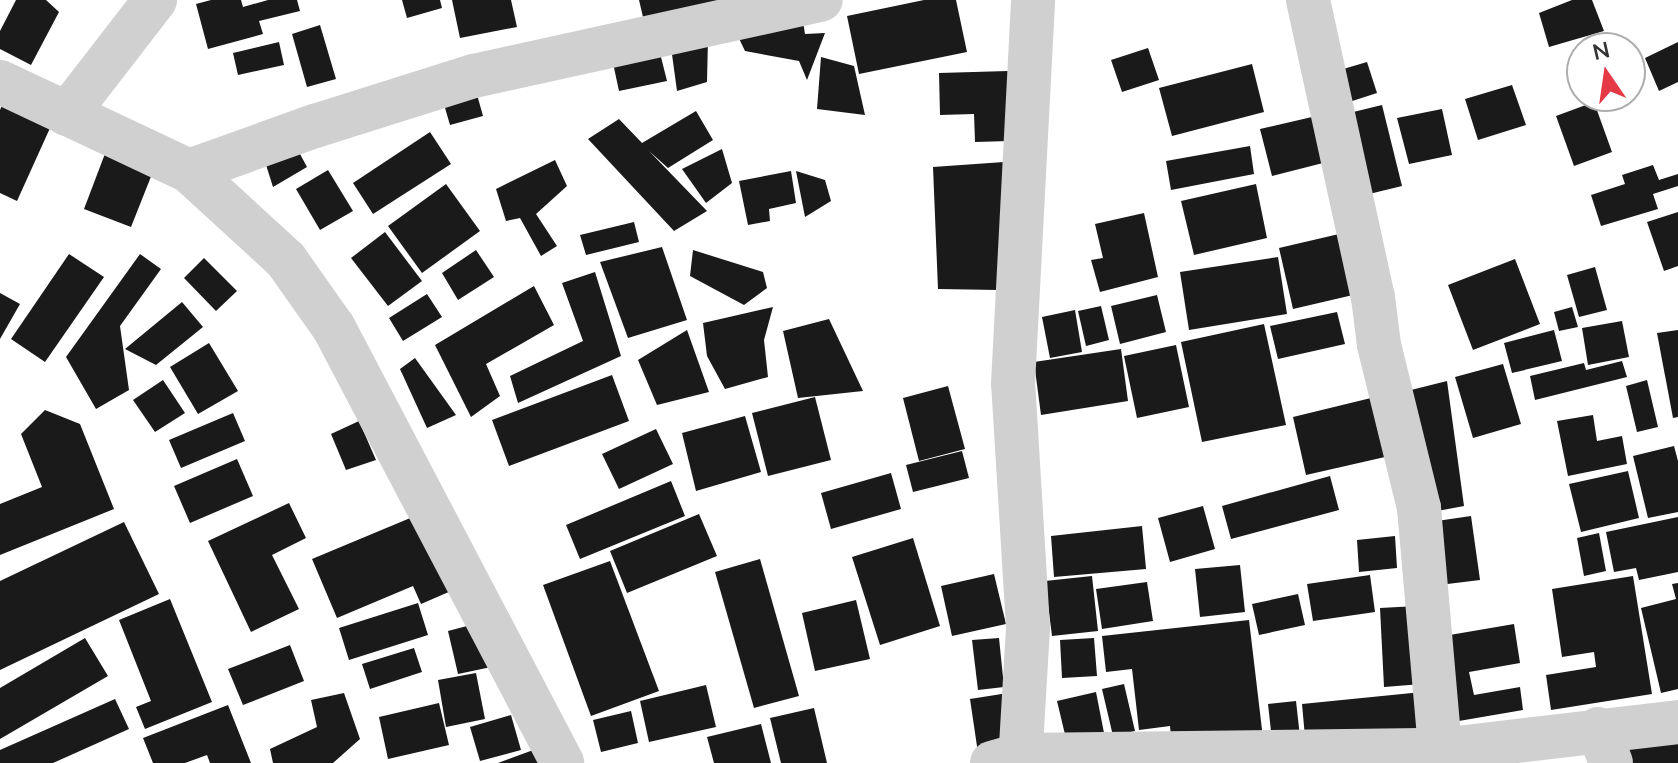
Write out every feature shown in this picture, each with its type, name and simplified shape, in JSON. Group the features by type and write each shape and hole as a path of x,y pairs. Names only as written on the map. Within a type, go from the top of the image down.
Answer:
{"street":[{"path":"67,114 155,0"},
{"path":"189,171 315,126 474,76 821,0"},
{"path":"1033,0 1013,384 1028,627 1011,760 1375,758 1440,750 1605,746 1678,722"},
{"path":"1308,0 1373,297 1379,345 1419,508 1440,750"},
{"path":"0,82 189,171 286,260 313,294 334,328 562,763"}],"building":[{"path":"16,0 46,0 59,12 31,65 0,49 0,31"},
{"path":"211,0 241,0 243,7 268,0 297,0 300,11 259,21 263,34 208,49 196,4"},
{"path":"402,0 440,0 442,8 407,18"},
{"path":"452,0 511,0 517,27 460,38"},
{"path":"639,0 785,0 647,34"},
{"path":"924,0 956,0 967,52 859,74 847,16"},
{"path":"1572,0 1592,0 1604,31 1566,32 1566,42 1549,47 1539,13"},
{"path":"802,15 805,34 825,33 807,80 799,61 745,51 734,28"},
{"path":"320,25 336,79 307,87 292,34"},
{"path":"708,38 707,82 677,91 671,47"},
{"path":"279,42 284,65 238,75 233,53"},
{"path":"1678,42 1678,82 1659,91 1646,58"},
{"path":"1148,48 1159,80 1122,92 1111,60"},
{"path":"660,53 667,81 619,91 613,63"},
{"path":"821,57 854,66 865,115 817,109"},
{"path":"1367,62 1377,93 1343,104 1333,72"},
{"path":"1252,64 1264,112 1172,136 1159,88"},
{"path":"1008,71 1010,141 975,142 974,114 940,115 939,73"},
{"path":"1512,85 1526,125 1478,140 1465,99"},
{"path":"476,91 483,116 450,125 443,101"},
{"path":"6,95 55,117 17,201 0,193 0,110"},
{"path":"1382,105 1402,186 1365,195 1345,114"},
{"path":"1442,109 1452,155 1409,164 1397,118"},
{"path":"696,111 713,140 668,168 649,151 707,211 674,231 588,139 619,119 642,143"},
{"path":"1567,112 1598,112 1612,152 1574,166 1556,116"},
{"path":"1312,117 1323,163 1272,176 1260,129"},
{"path":"430,132 451,164 373,214 353,183"},
{"path":"292,139 307,167 273,187 261,149"},
{"path":"1250,146 1254,174 1171,190 1166,161"},
{"path":"722,149 732,183 706,203 682,169"},
{"path":"106,151 154,169 131,227 84,209"},
{"path":"555,160 567,186 536,214 557,246 541,256 520,218 506,221 496,189"},
{"path":"1004,162 998,290 938,289 933,167"},
{"path":"1653,165 1659,180 1678,174 1678,186 1653,194 1658,209 1601,226 1591,195 1625,184 1622,175"},
{"path":"328,170 353,211 320,230 296,189"},
{"path":"791,171 796,203 769,209 770,221 748,225 739,181"},
{"path":"796,171 825,180 831,201 805,217"},
{"path":"446,184 480,231 422,273 388,226"},
{"path":"1256,184 1267,238 1194,255 1181,201"},
{"path":"1678,212 1678,266 1664,271 1647,222"},
{"path":"1144,213 1158,277 1100,292 1091,260 1103,258 1095,224"},
{"path":"634,222 639,242 586,255 580,235"},
{"path":"385,232 422,281 388,306 351,258"},
{"path":"1339,234 1353,295 1293,309 1279,248"},
{"path":"662,247 687,320 628,338 600,262"},
{"path":"476,250 494,277 458,300 442,273"},
{"path":"693,250 763,272 767,288 744,305 690,276"},
{"path":"69,254 104,277 45,362 11,339"},
{"path":"140,254 161,269 120,326 129,390 96,409 66,357"},
{"path":"1278,257 1287,314 1189,330 1180,272"},
{"path":"204,258 237,291 216,311 184,278"},
{"path":"1515,259 1540,324 1473,350 1448,285"},
{"path":"1595,267 1607,310 1579,317 1567,275"},
{"path":"595,272 621,356 518,403 510,376 583,341 562,283"},
{"path":"534,286 554,325 486,364 500,396 471,417 435,345"},
{"path":"0,293 20,304 0,339"},
{"path":"427,294 442,317 403,341 389,318"},
{"path":"1157,295 1166,332 1120,344 1111,306"},
{"path":"182,302 203,327 156,365 125,349"},
{"path":"1101,306 1109,340 1086,346 1078,311"},
{"path":"773,307 764,340 768,377 725,389 707,356 703,323"},
{"path":"1572,307 1578,327 1559,331 1554,312"},
{"path":"1075,310 1082,352 1050,358 1042,317"},
{"path":"1337,312 1345,344 1278,359 1270,326"},
{"path":"829,319 863,391 798,398 783,331"},
{"path":"1622,321 1629,357 1588,365 1582,328"},
{"path":"1264,324 1286,425 1202,442 1181,342"},
{"path":"687,330 709,392 657,405 638,360"},
{"path":"1554,330 1562,361 1512,373 1504,343"},
{"path":"1678,330 1678,417 1673,418 1657,333"},
{"path":"209,343 238,391 198,414 170,367"},
{"path":"1176,345 1189,407 1137,418 1124,356"},
{"path":"1121,349 1128,401 1041,415 1034,362"},
{"path":"415,358 456,415 427,428 400,369"},
{"path":"1622,361 1627,377 1535,400 1530,376 1584,363 1586,370"},
{"path":"1503,364 1521,424 1473,438 1455,377"},
{"path":"612,375 629,421 509,466 492,420"},
{"path":"163,380 185,413 155,432 133,400"},
{"path":"1647,380 1658,427 1637,432 1626,386"},
{"path":"1447,381 1464,506 1416,515 1403,392"},
{"path":"948,386 965,449 919,461 903,398"},
{"path":"815,397 831,460 768,476 752,413"},
{"path":"1371,398 1385,457 1306,475 1293,417"},
{"path":"45,410 80,424 114,509 0,555 0,504 42,487 21,434"},
{"path":"233,413 245,441 181,468 169,440"},
{"path":"1593,415 1597,441 1622,436 1627,464 1568,476 1557,421"},
{"path":"745,416 761,472 696,491 682,433"},
{"path":"359,421 376,460 346,470 331,434"},
{"path":"656,429 673,464 619,489 602,454"},
{"path":"1674,446 1678,461 1678,512 1648,518 1633,456"},
{"path":"962,451 969,478 913,492 906,465"},
{"path":"237,459 253,496 190,523 174,486"},
{"path":"1628,471 1639,518 1581,532 1569,484"},
{"path":"891,473 901,509 831,529 821,493"},
{"path":"1330,476 1339,510 1231,539 1222,506"},
{"path":"671,481 685,516 580,559 566,525"},
{"path":"289,503 306,538 272,555 299,609 251,632 208,541"},
{"path":"1203,506 1215,549 1170,562 1158,518"},
{"path":"427,511 458,588 421,604 413,586 337,618 312,559"},
{"path":"699,514 717,556 627,593 610,551"},
{"path":"1471,516 1480,580 1431,586 1423,523"},
{"path":"1678,517 1678,572 1639,580 1636,568 1614,572 1606,532"},
{"path":"124,522 159,594 0,670 0,581"},
{"path":"1142,526 1146,569 1054,577 1051,536"},
{"path":"1599,533 1606,571 1584,576 1577,538"},
{"path":"1395,536 1397,568 1359,572 1357,540"},
{"path":"913,538 940,626 880,645 852,557"},
{"path":"760,559 799,696 754,708 715,572"},
{"path":"610,561 659,691 591,716 543,585"},
{"path":"1240,565 1245,612 1200,617 1195,569"},
{"path":"994,574 1006,624 952,636 941,586"},
{"path":"1370,575 1375,612 1313,621 1307,584"},
{"path":"1092,576 1098,631 1052,636 1045,581"},
{"path":"1633,576 1652,694 1551,710 1546,675 1596,667 1594,652 1562,657 1552,589"},
{"path":"1147,582 1153,621 1102,629 1096,589"},
{"path":"1678,583 1678,689 1661,693 1641,608 1676,599 1672,584"},
{"path":"1298,594 1305,625 1259,635 1252,604"},
{"path":"170,599 212,702 145,729 136,707 151,701 119,620"},
{"path":"856,600 870,659 815,671 802,613"},
{"path":"418,603 428,635 349,660 339,628"},
{"path":"1417,606 1422,684 1384,687 1380,608"},
{"path":"1249,620 1263,738 1172,748 1170,726 1139,730 1132,669 1106,672 1102,636"},
{"path":"486,621 496,666 458,674 448,631"},
{"path":"1514,624 1520,663 1469,672 1474,695 1520,687 1523,710 1453,722 1438,637"},
{"path":"85,638 108,676 0,739 0,688"},
{"path":"999,638 1004,687 978,690 972,640"},
{"path":"1094,638 1097,676 1062,678 1060,640"},
{"path":"290,645 304,681 243,705 228,669"},
{"path":"414,648 422,672 370,689 362,664"},
{"path":"476,673 485,719 446,727 438,680"},
{"path":"1124,684 1135,731 1113,736 1102,689"},
{"path":"706,685 716,727 649,742 640,701"},
{"path":"1096,692 1105,738 1068,747 1057,701"},
{"path":"1422,692 1426,735 1306,748 1302,704"},
{"path":"344,693 360,739 333,763 273,763 270,749 317,727 311,700"},
{"path":"1008,693 1015,748 978,753 970,699"},
{"path":"115,699 129,729 53,763 0,763 0,750"},
{"path":"1296,701 1300,737 1272,740 1268,704"},
{"path":"439,703 449,745 388,759 379,717"},
{"path":"228,705 251,763 210,763 207,755 185,763 153,763 143,738"},
{"path":"814,708 827,763 781,763 770,718"},
{"path":"631,711 638,743 601,752 593,720"},
{"path":"511,715 521,750 480,761 470,727"},
{"path":"761,724 771,763 714,763 707,737"},
{"path":"1678,736 1678,763 1625,763 1621,749"},
{"path":"536,749 541,763 498,763"}]}
